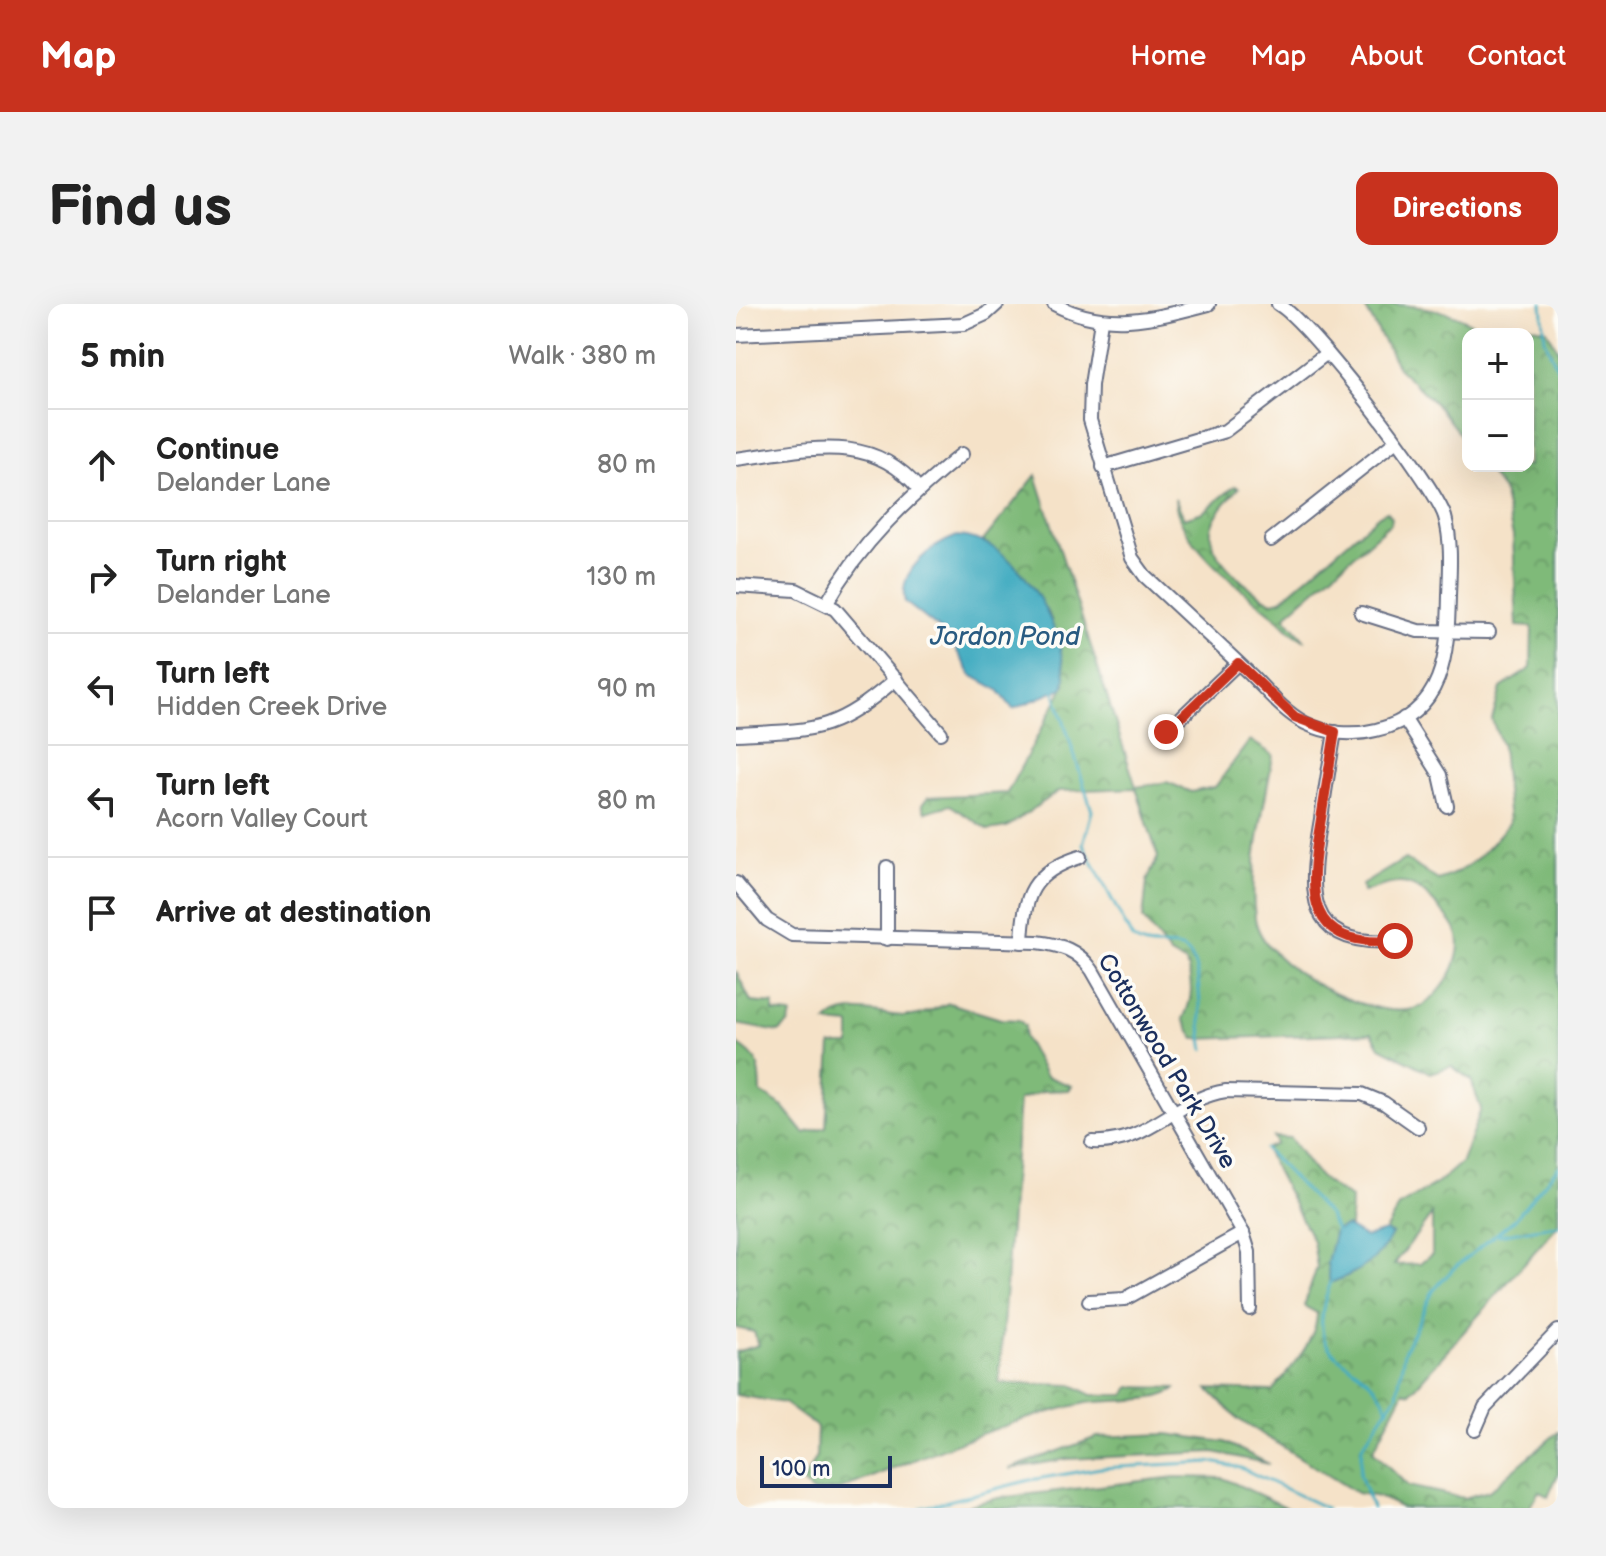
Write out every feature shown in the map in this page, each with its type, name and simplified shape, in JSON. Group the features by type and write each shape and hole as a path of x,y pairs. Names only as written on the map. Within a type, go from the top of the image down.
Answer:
{"street":[{"path":"736,335 964,324 986,314 997,304"},
{"path":"1054,304 1101,321 1155,318 1209,304"},
{"path":"1101,321 1089,408 1103,467 1132,558 1145,576 1295,717 1335,732 1366,733 1404,718 1422,703 1440,677 1449,633 1449,541 1444,513 1327,353 1300,320 1278,304"},
{"path":"1103,467 1225,431 1327,353"},
{"path":"1271,540 1395,442"},
{"path":"736,459 836,448 859,449 895,464 919,489"},
{"path":"827,603 864,548 919,489 962,454"},
{"path":"736,586 780,587 827,603 852,626 941,733"},
{"path":"1361,613 1418,631 1489,632"},
{"path":"1166,732 1238,663"},
{"path":"736,734 805,730 837,722 856,713 896,679"},
{"path":"1404,718 1440,775 1447,806"},
{"path":"1335,732 1314,857 1314,899 1324,920 1346,937 1376,942 1395,941"},
{"path":"1022,942 1023,914 1032,889 1059,864 1080,857"},
{"path":"887,867 887,939"},
{"name":"Cottonwood Park Drive","path":"736,883 774,926 792,935 1022,942 1062,946 1084,960 1243,1233 1249,1252 1250,1309"},
{"path":"1092,1142 1124,1141 1226,1091 1350,1093 1373,1097 1418,1127"},
{"path":"1089,1301 1125,1299 1243,1233"},
{"path":"1475,1430 1494,1397 1558,1331"}],"green space":[{"path":"1363,304 1439,311 1478,328 1462,328 1462,437 1437,405 1399,369"},
{"path":"1527,325 1547,330 1558,350 1558,1225 1410,1393 1404,1391 1373,1451 1408,1486 1464,1498 1489,1491 1558,1432 1558,1474 1548,1497 1539,1491 1529,1508 1402,1508 1379,1497 1357,1493 1238,1419 1208,1389 1272,1391 1301,1355 1316,1323 1317,1313 1304,1306 1317,1267 1313,1241 1265,1149 1276,1144 1273,1137 1290,1138 1322,1178 1351,1198 1350,1227 1346,1226 1334,1237 1329,1260 1391,1233 1385,1231 1399,1206 1438,1183 1462,1162 1481,1109 1471,1080 1451,1066 1431,1073 1380,1047 1372,1033 1195,1039 1183,1019 1191,991 1186,963 1170,954 1143,919 1147,881 1158,857 1136,788 1059,791 1007,827 988,830 950,805 925,812 922,805 928,797 1007,793 1065,685 1049,614 993,548 983,541 1036,475 1136,787 1167,782 1191,792 1215,787 1250,740 1273,755 1258,836 1254,878 1255,918 1262,936 1276,954 1296,971 1345,998 1394,1010 1422,1005 1440,990 1453,969 1459,946 1454,927 1424,893 1409,884 1393,884 1363,892 1362,885 1405,859 1438,880 1450,876 1478,858 1509,823 1502,747 1492,720 1501,688 1531,668 1532,627 1517,626 1513,536 1503,491 1489,472 1534,472 1534,328 1491,328","holes":["1432,1214 1432,1254 1420,1264 1394,1265"]},
{"path":"1235,486 1239,488 1212,524 1212,540 1216,551 1232,572 1273,602 1281,600 1379,515 1387,511 1392,517 1391,523 1288,613 1286,618 1304,639 1292,633 1213,564 1178,515 1175,498 1184,518 1203,512"},
{"path":"736,971 751,1002 774,1004 773,1012 791,1014 789,1023 779,1032 736,1024"},
{"path":"949,1003 1001,1019 1019,1020 1025,1026 1024,1037 1046,1076 1072,1086 1069,1090 1044,1091 1019,1100 999,1383 1072,1385 1092,1395 1125,1395 1130,1387 1176,1388 1159,1397 1086,1403 1055,1411 962,1441 841,1489 812,1492 802,1483 816,1456 817,1427 784,1403 736,1395 736,1352 759,1345 754,1332 736,1328 736,1043 750,1053 757,1063 761,1093 783,1107 804,1133 826,1127 831,1045 850,1045 850,1025 826,1023 844,1012 912,1016"},
{"path":"1167,1434 1225,1442 1269,1464 1214,1452 1067,1459 1009,1469 1097,1437"},
{"path":"1175,1477 1223,1478 1288,1508 957,1508 998,1498"}],"water":[{"name":"Jordon Pond","path":"957,536 977,540 995,549 1027,580 1040,599 1057,639 1065,674 1063,688 1013,709 998,690 971,675 948,636 905,602 906,580 918,561"},
{"path":"1346,1226 1365,1237 1385,1231 1392,1234 1381,1252 1366,1265 1330,1283 1327,1263 1335,1230"}],"waterway":[{"path":"1542,304 1545,340 1558,370"},
{"path":"1054,690 1092,811 1083,844 1132,938 1149,945 1181,948 1189,953 1197,977 1204,1049"},
{"path":"1265,1149 1329,1215 1336,1230"},
{"path":"1372,1508 1360,1475 1362,1446 1397,1395 1404,1352 1433,1291 1453,1269 1515,1219 1558,1167"},
{"path":"1499,1235 1558,1225"},
{"path":"1331,1282 1323,1311 1322,1332 1328,1347 1366,1378 1388,1409"},
{"path":"921,1508 1030,1480 1101,1468 1212,1462 1241,1468 1326,1508"}],"route":[{"path":"1166,732 1192,712 1238,663 1295,717 1335,732 1314,857 1314,899 1324,920 1346,937 1376,942 1395,941"}]}
